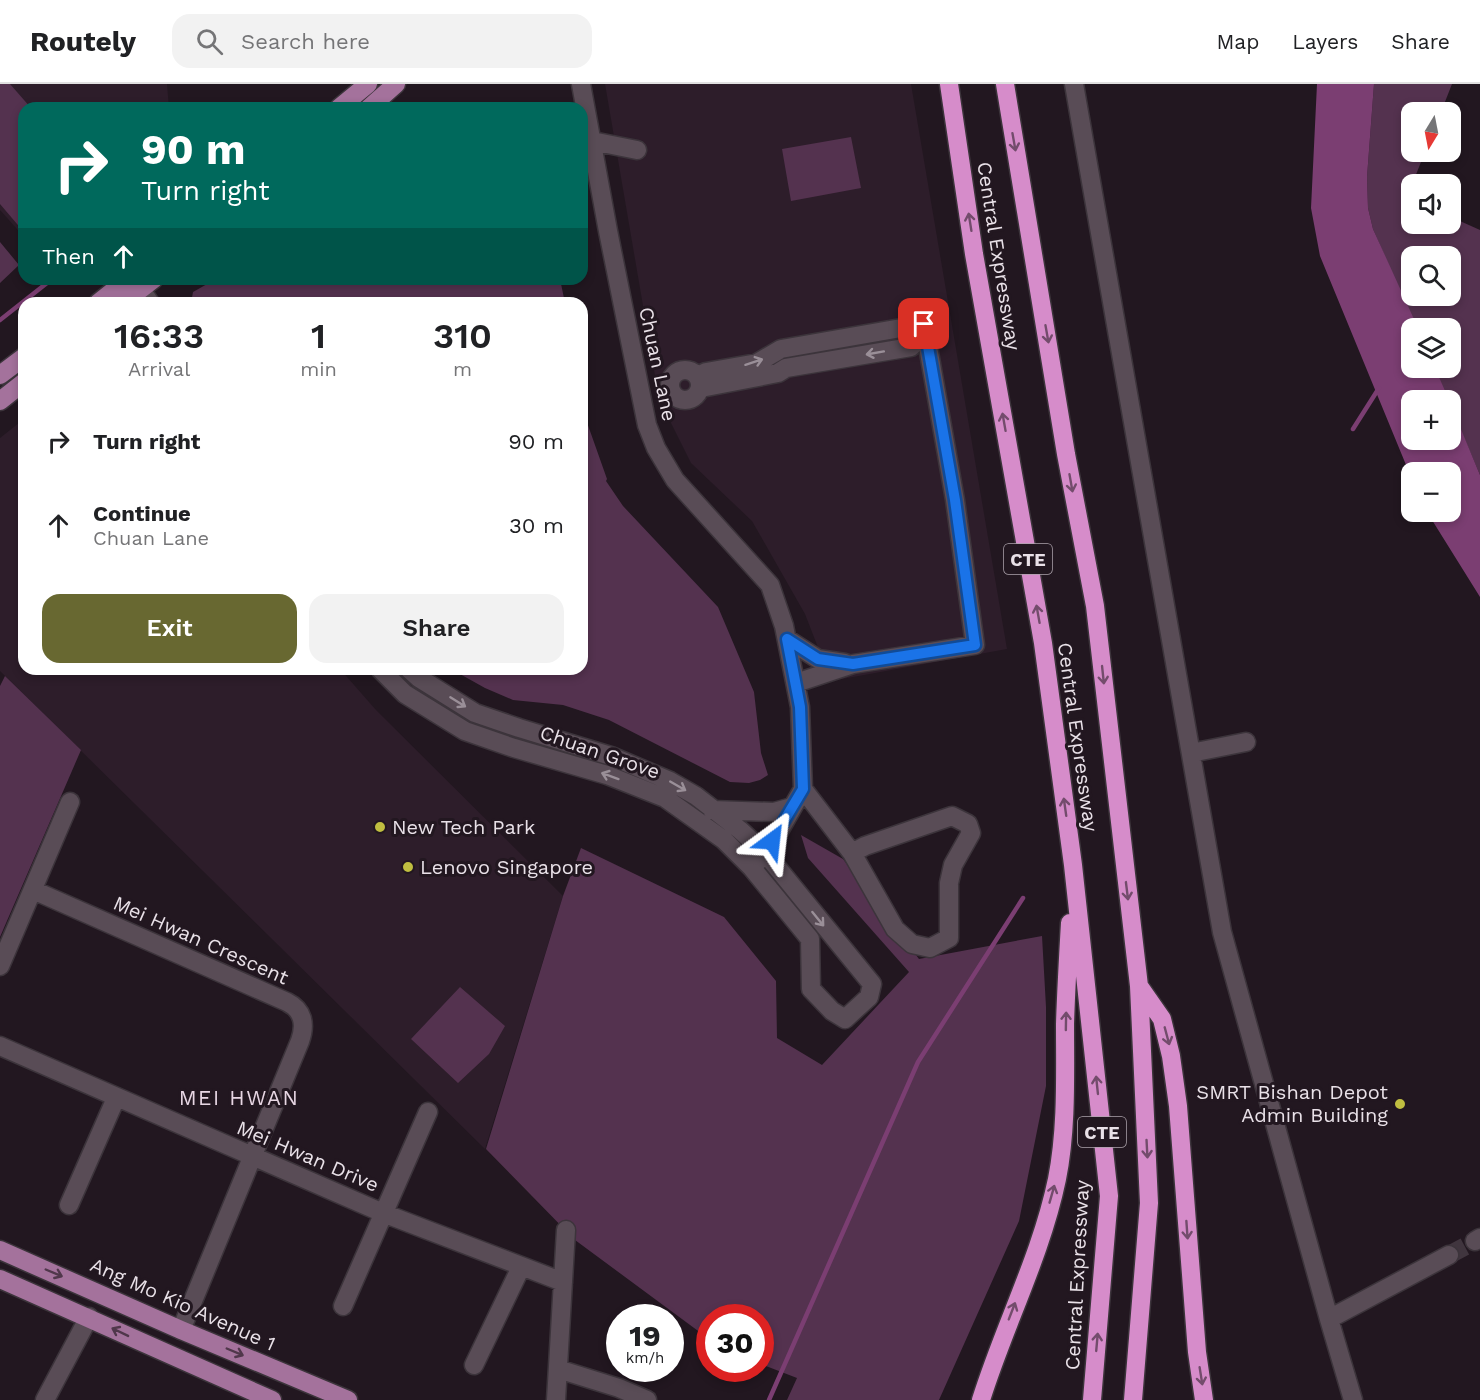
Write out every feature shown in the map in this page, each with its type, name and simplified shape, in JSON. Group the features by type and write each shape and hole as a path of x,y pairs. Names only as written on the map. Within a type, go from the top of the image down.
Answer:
{"highway":[{"name":"Central Expressway","path":"949,84 976,266 1043,643 1073,865 1109,1196 1092,1400"},
{"name":"Central Expressway","path":"1005,84 1066,454 1095,606 1138,986 1149,1203 1133,1400"},
{"path":"981,1400 991,1366 1036,1251 1057,1179 1065,1100 1065,1022 1073,865"},
{"path":"1138,986 1162,1019 1171,1056 1178,1106 1197,1352 1204,1400"},
{"path":"974,1400 991,1366"}],"main road":[{"path":"346,102 368,84"},
{"path":"376,102 396,84"},
{"path":"116,297 133,291"},
{"path":"0,375 18,362"},
{"path":"0,402 18,387"},
{"name":"Ang Mo Kio Avenue 1","path":"0,1250 181,1330 348,1400"},
{"path":"0,1280 89,1317 272,1400"}],"street":[{"name":"Chuan Lane","path":"581,84 584,102"},
{"path":"1074,84 1222,932 1353,1400"},
{"name":"Chuan Lane","path":"588,120 644,411 656,448 675,480 770,585 787,639 800,707 803,789"},
{"path":"592,141 637,150"},
{"name":"Chuan Lane","path":"699,382 706,372 757,363 781,350 924,324 955,500 975,645 853,664 796,683"},
{"path":"787,639 818,659 853,664"},
{"name":"Chuan Grove","path":"386,675 405,694 465,730 514,748 607,775 665,798 724,840 752,868 810,939 811,988 832,1011 845,1019 869,998 872,984 766,854 740,830 696,796 670,781 611,756 475,713 416,675"},
{"path":"1191,753 1245,742"},
{"path":"752,868 766,854 803,789 852,853 895,929 912,944 930,948 949,938 949,883 953,865 970,833 968,824 952,816 865,846 852,853"},
{"path":"0,966 70,802"},
{"path":"712,810 774,813 792,807"},
{"name":"Mei Hwan Crescent","path":"33,890 287,1002 298,1010 302,1018 302,1035 181,1330"},
{"name":"Mei Hwan Drive","path":"0,1046 383,1213 563,1282"},
{"path":"69,1205 116,1098"},
{"name":"Mei Hwan Drive","path":"343,1306 428,1112"},
{"path":"556,1400 566,1230"},
{"path":"1329,1319 1449,1255"},
{"path":"474,1365 521,1267"},
{"path":"45,1400 89,1317"},
{"path":"558,1370 620,1388 646,1400"}],"shaded area":[{"path":"0,84 167,84 168,102 18,102 18,230 0,210"},
{"path":"0,84 10,84 26,102 18,102 18,225 0,204"},
{"path":"605,84 911,84 1007,649 831,681 805,614 752,521 691,463 659,399"},
{"path":"1317,84 1374,84 1367,177 1368,208 1373,229 1401,291 1401,306 1408,306 1413,318 1401,318 1401,378 1439,378 1445,390 1401,390 1401,450 1461,450 1461,429 1480,475 1480,597 1433,522 1461,522 1461,462 1405,462 1320,256 1311,208"},
{"path":"1374,84 1452,84 1445,102 1401,102 1401,162 1421,162 1416,174 1401,174 1401,234 1461,234 1461,221 1480,230 1480,475 1461,430 1461,390 1443,390 1437,378 1461,378 1461,318 1412,318 1406,306 1461,306 1461,246 1401,246 1401,293 1373,229 1368,208 1367,177"},
{"path":"851,137 861,188 791,201 782,149"},
{"path":"0,242 18,266 0,283"},
{"path":"205,285 561,285 564,297 192,297 193,292"},
{"path":"18,424 18,675 345,675 376,710 563,896 485,1149 0,671 0,438"},
{"path":"588,425 606,481 623,506 718,607 754,692 761,753 768,775 749,783 730,782 609,720 563,705 513,700 462,675 588,675"},
{"path":"5,676 81,750 0,937 0,686"},
{"path":"801,835 843,859 919,959 1042,936 1046,1007 1046,1086 1019,1221 939,1400 787,1400 797,1378 774,1369 774,1304 696,1304 696,1329 684,1321 684,1304 662,1304 575,1240 486,1149 563,896 581,848 724,917 776,981 777,1038 822,1065 909,972 808,858"},
{"path":"460,987 505,1026 489,1054 458,1083 411,1039"}],"waterway":[{"path":"29,297 44,285"},
{"path":"0,320 18,306"},
{"path":"1353,429 1379,388"},
{"path":"769,1400 918,1062 1023,898"}],"tunnel":[{"path":"1449,1255 1475,1241"}],"place":[{"name":"New Tech Park","path":"380,827"},
{"name":"Lenovo Singapore","path":"408,867"},
{"name":"SMRT Bishan Depot Admin Building","path":"1400,1104"}],"district":[{"name":"MEI HWAN","path":"239,1097"}],"route":[{"path":"772,841 803,789 800,707 787,639 818,659 853,664 975,645 955,500 924,324"}]}
